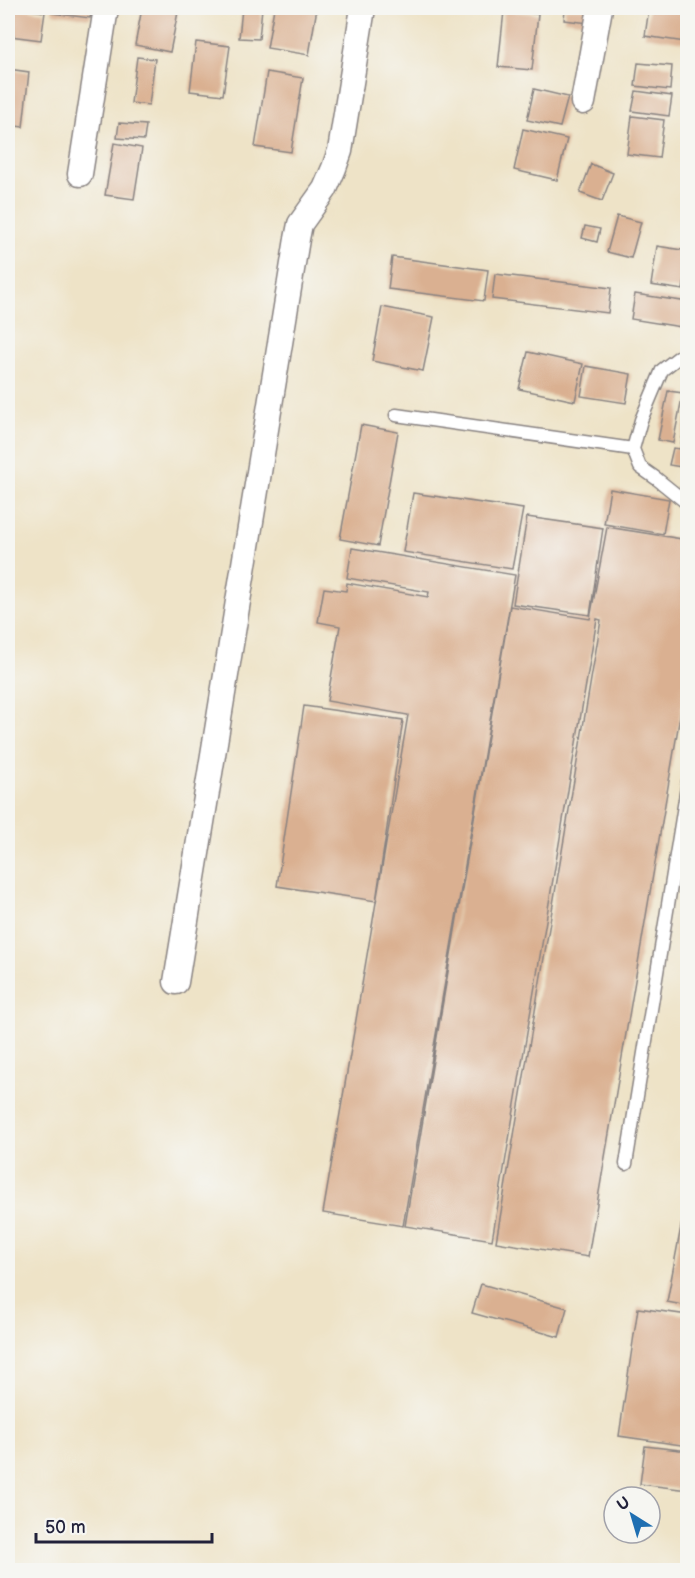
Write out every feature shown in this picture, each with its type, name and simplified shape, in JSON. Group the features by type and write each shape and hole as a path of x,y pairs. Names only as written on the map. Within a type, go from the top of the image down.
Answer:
{"street":[{"path":"80,174 106,8"},
{"path":"176,982 297,239 300,224 325,189 340,151 363,8"},
{"path":"583,102 600,8"}],"lane":[{"path":"687,350 662,370 641,420 633,449 640,467 687,504"},
{"path":"396,415 633,449"},
{"path":"626,1164 687,782"}],"building":[{"path":"14,8 45,12 41,40 10,36"},
{"path":"53,8 92,8 90,18 52,13"},
{"path":"142,8 178,12 170,52 135,45"},
{"path":"242,8 262,8 259,39 239,38"},
{"path":"274,8 317,8 309,55 267,48"},
{"path":"565,8 591,8 589,23 564,20"},
{"path":"649,8 688,8 688,29 685,42 645,36"},
{"path":"504,11 538,14 532,70 498,67"},
{"path":"196,42 230,46 223,95 190,91"},
{"path":"137,57 155,59 149,105 131,103"},
{"path":"638,63 672,66 670,90 635,86"},
{"path":"8,69 29,72 23,127 8,125"},
{"path":"267,72 303,78 291,152 255,147"},
{"path":"534,89 568,97 560,127 527,120"},
{"path":"636,91 672,96 669,116 632,111"},
{"path":"632,116 664,120 659,158 627,154"},
{"path":"119,123 146,125 144,140 117,138"},
{"path":"523,129 567,139 557,180 514,170"},
{"path":"114,143 142,148 134,199 105,195"},
{"path":"591,164 613,173 602,201 580,193"},
{"path":"617,216 641,222 631,258 607,252"},
{"path":"585,226 600,229 597,242 582,238"},
{"path":"657,246 688,251 683,290 651,285"},
{"path":"392,257 488,270 484,301 388,289"},
{"path":"495,274 611,288 608,313 492,299"},
{"path":"635,294 688,302 688,328 631,319"},
{"path":"382,307 434,317 423,371 372,361"},
{"path":"528,352 583,364 575,401 519,389"},
{"path":"586,366 631,374 626,403 581,396"},
{"path":"668,391 683,393 673,443 658,440"},
{"path":"686,419 688,419 688,468 669,465 673,448 680,449"},
{"path":"361,425 398,432 378,546 340,539"},
{"path":"610,489 669,499 663,534 604,524"},
{"path":"413,493 523,509 512,569 403,552"},
{"path":"527,517 603,528 590,615 513,604"},
{"path":"607,527 688,540 688,669 588,1257 496,1242 601,620 597,619 492,1240 405,1226 510,606 590,619"},
{"path":"352,548 515,575 403,1226 323,1213 408,715 327,701 340,626 318,622 324,588 346,591 347,583 428,597 429,592 347,578"},
{"path":"304,706 403,720 376,901 277,886"},
{"path":"683,1216 688,1217 688,1306 667,1302"},
{"path":"481,1284 567,1308 559,1337 472,1313"},
{"path":"638,1308 688,1315 688,1446 619,1436"},
{"path":"645,1446 688,1451 688,1490 640,1484"}]}
